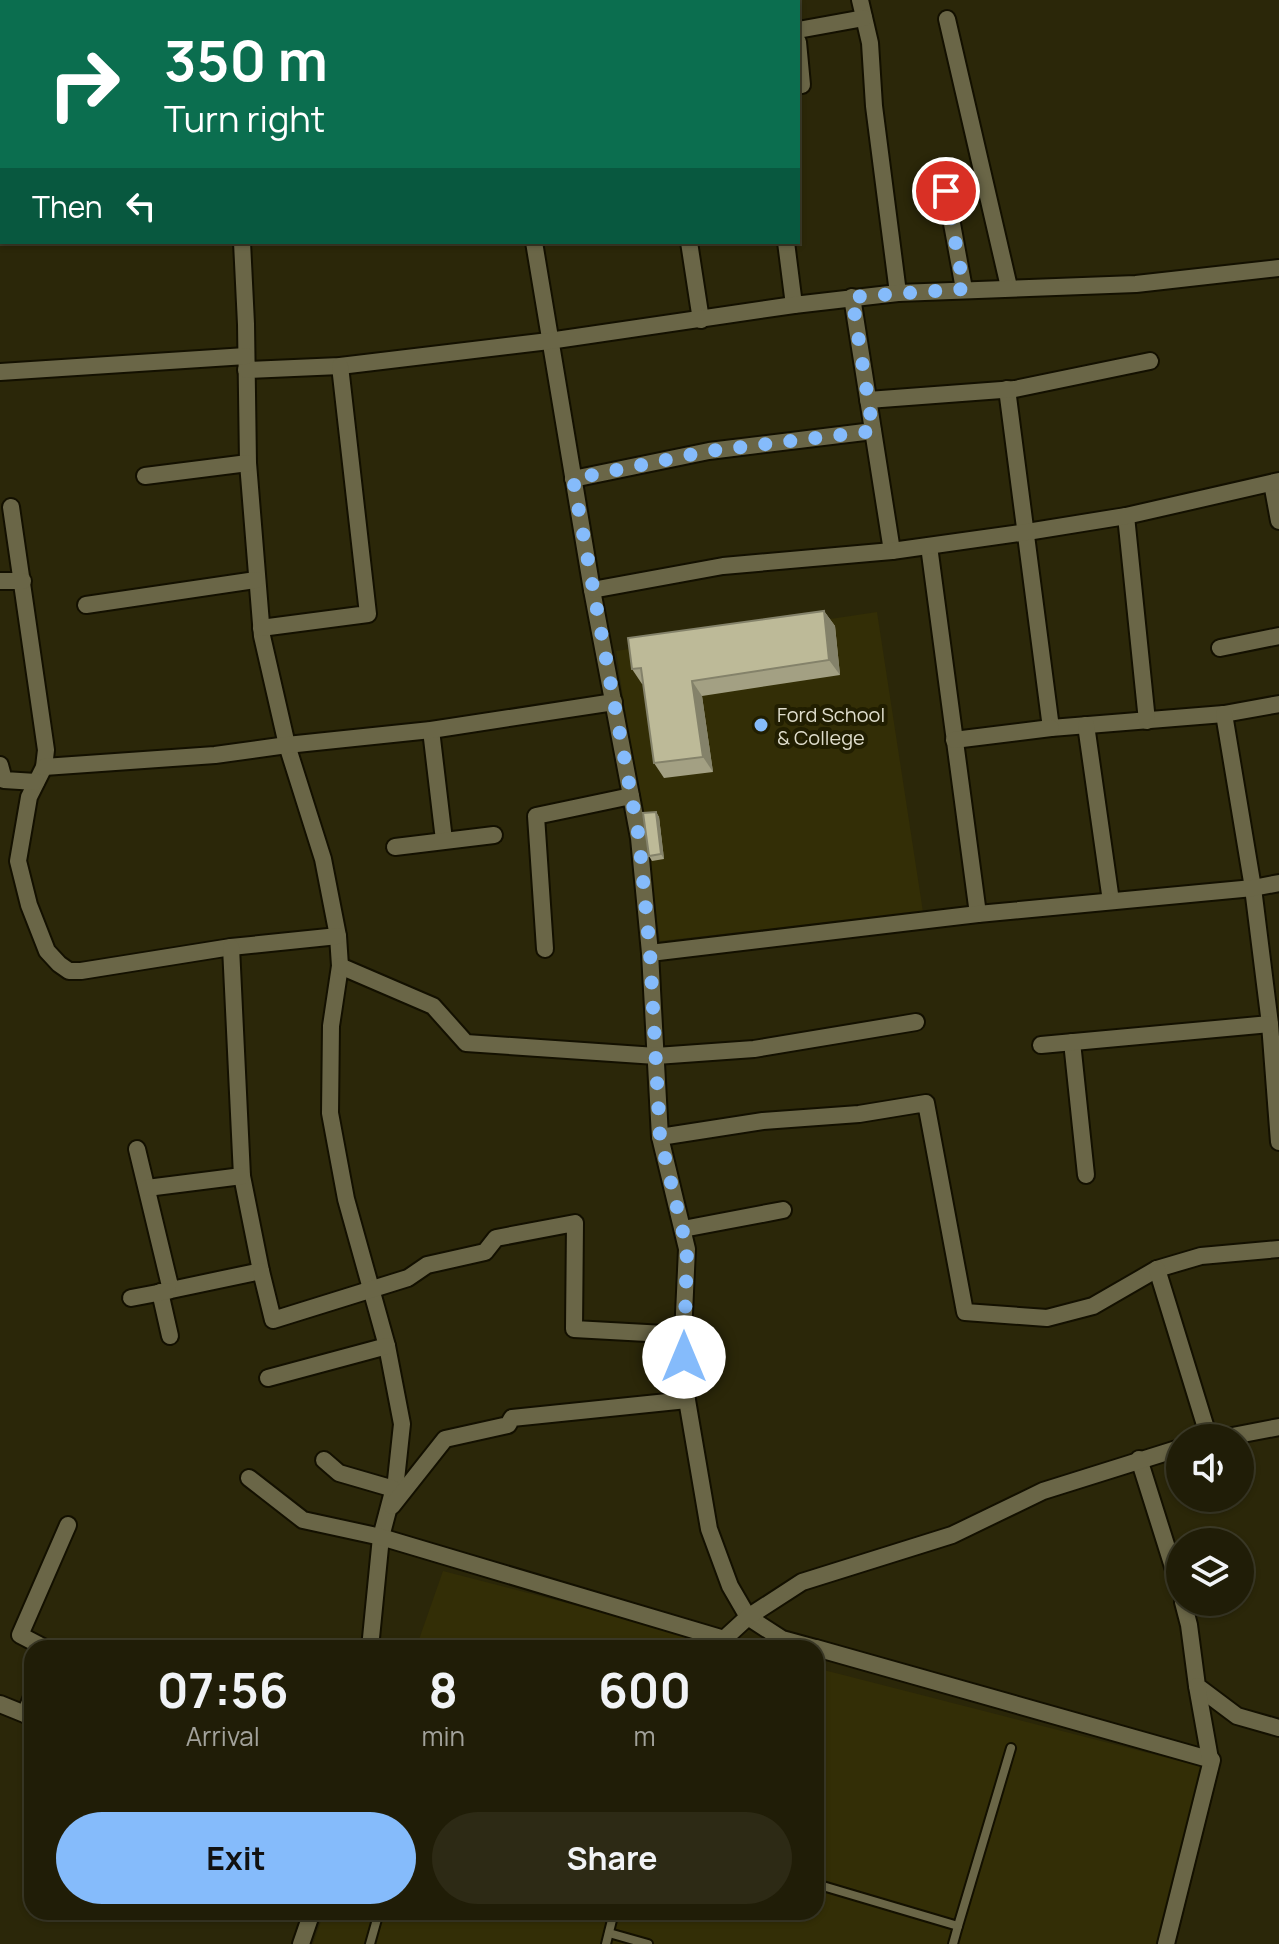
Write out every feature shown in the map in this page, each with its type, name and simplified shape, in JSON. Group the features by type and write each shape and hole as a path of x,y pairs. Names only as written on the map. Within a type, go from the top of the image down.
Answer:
{"street":[{"path":"860,0 870,43 874,106 898,293"},
{"path":"800,30 864,18"},
{"path":"947,19 1009,287"},
{"path":"800,64 802,85"},
{"path":"946,191 964,289"},
{"path":"242,244 248,463 261,628 287,745 323,859 338,936 340,966 331,1026 330,1113 346,1199 387,1346 402,1424 394,1489 381,1537 371,1640"},
{"path":"534,244 592,590 639,838 650,953 660,1137 687,1249 683,1335 687,1400 709,1529 730,1586 748,1617 786,1640"},
{"path":"689,244 701,320"},
{"path":"786,244 794,305"},
{"path":"0,372 246,363 340,366 549,341 852,297 964,289 1136,284 1279,268"},
{"path":"852,297 892,551"},
{"path":"868,400 1007,389 1150,361"},
{"path":"261,628 368,614 340,366"},
{"path":"1007,389 1051,728"},
{"path":"573,479 709,451 873,431"},
{"path":"145,476 248,463"},
{"path":"592,590 723,566 892,551 1027,532 1126,516 1275,482 1279,521"},
{"path":"11,507 46,750 40,775 29,797 18,861 29,905 47,951 69,971 81,971 231,947 338,936"},
{"path":"1126,516 1147,721"},
{"path":"929,546 978,914"},
{"path":"86,605 256,580"},
{"path":"0,581 23,581"},
{"path":"1220,648 1279,636"},
{"path":"0,765 4,780 431,730 614,702"},
{"path":"954,740 1051,728 1224,714 1279,704"},
{"path":"1224,714 1253,888 1270,1024 1279,1142"},
{"path":"1086,725 1111,901"},
{"path":"431,730 444,840"},
{"path":"545,949 536,816 631,796"},
{"path":"395,847 494,835"},
{"path":"650,953 978,914 1279,883"},
{"path":"231,947 242,1176 273,1320 408,1278 427,1265 485,1252 496,1238 575,1223 574,1329 683,1335"},
{"path":"340,966 433,1006 466,1043 656,1056 754,1049 916,1022"},
{"path":"1041,1045 1270,1024"},
{"path":"1072,1042 1086,1175"},
{"path":"660,1137 763,1121 859,1114 926,1103 965,1312 1047,1318 1093,1306 1157,1269 1201,1256 1279,1249"},
{"path":"137,1149 147,1188 170,1336"},
{"path":"147,1188 242,1176"},
{"path":"683,1229 783,1210"},
{"path":"1157,1269 1205,1424"},
{"path":"131,1298 261,1271"},
{"path":"268,1378 387,1346"},
{"path":"388,1511 445,1439 508,1425 512,1418 687,1400"},
{"path":"1254,1432 1279,1427"},
{"path":"249,1478 303,1520 381,1537 724,1639 748,1617 802,1582 952,1535 1043,1491 1166,1452"},
{"path":"1139,1459 1166,1545"},
{"path":"324,1460 339,1473 394,1489"},
{"path":"30,1640 20,1635 68,1525"},
{"path":"1166,1944 1212,1760 1187,1616"},
{"path":"824,1650 1210,1759"},
{"path":"1197,1686 1237,1716 1279,1728"},
{"path":"0,1704 24,1714"},
{"path":"301,1944 309,1920"}],"lane":[{"path":"953,1944 1011,1748"},
{"path":"824,1886 958,1926"},
{"path":"370,1944 377,1920"},
{"path":"606,1944 612,1920"},
{"path":"609,1933 648,1944"}],"shaded area":[{"name":"Ford School & College","path":"877,612 923,912 660,941 616,651"},
{"path":"443,1571 709,1640 419,1640"},
{"path":"824,1670 1203,1767 1157,1944 313,1944 321,1920 824,1920"}],"building":[{"path":"824,611 829,660 692,681 703,757 654,763 641,668 632,669 628,638"},
{"path":"656,812 661,854 649,856 643,813"}],"place":[{"name":"Ford School & College","path":"761,725"}],"route":[{"path":"684,1357 687,1249 660,1137 650,953 639,838 573,479 709,451 873,431 852,297 964,289 946,191"}]}
